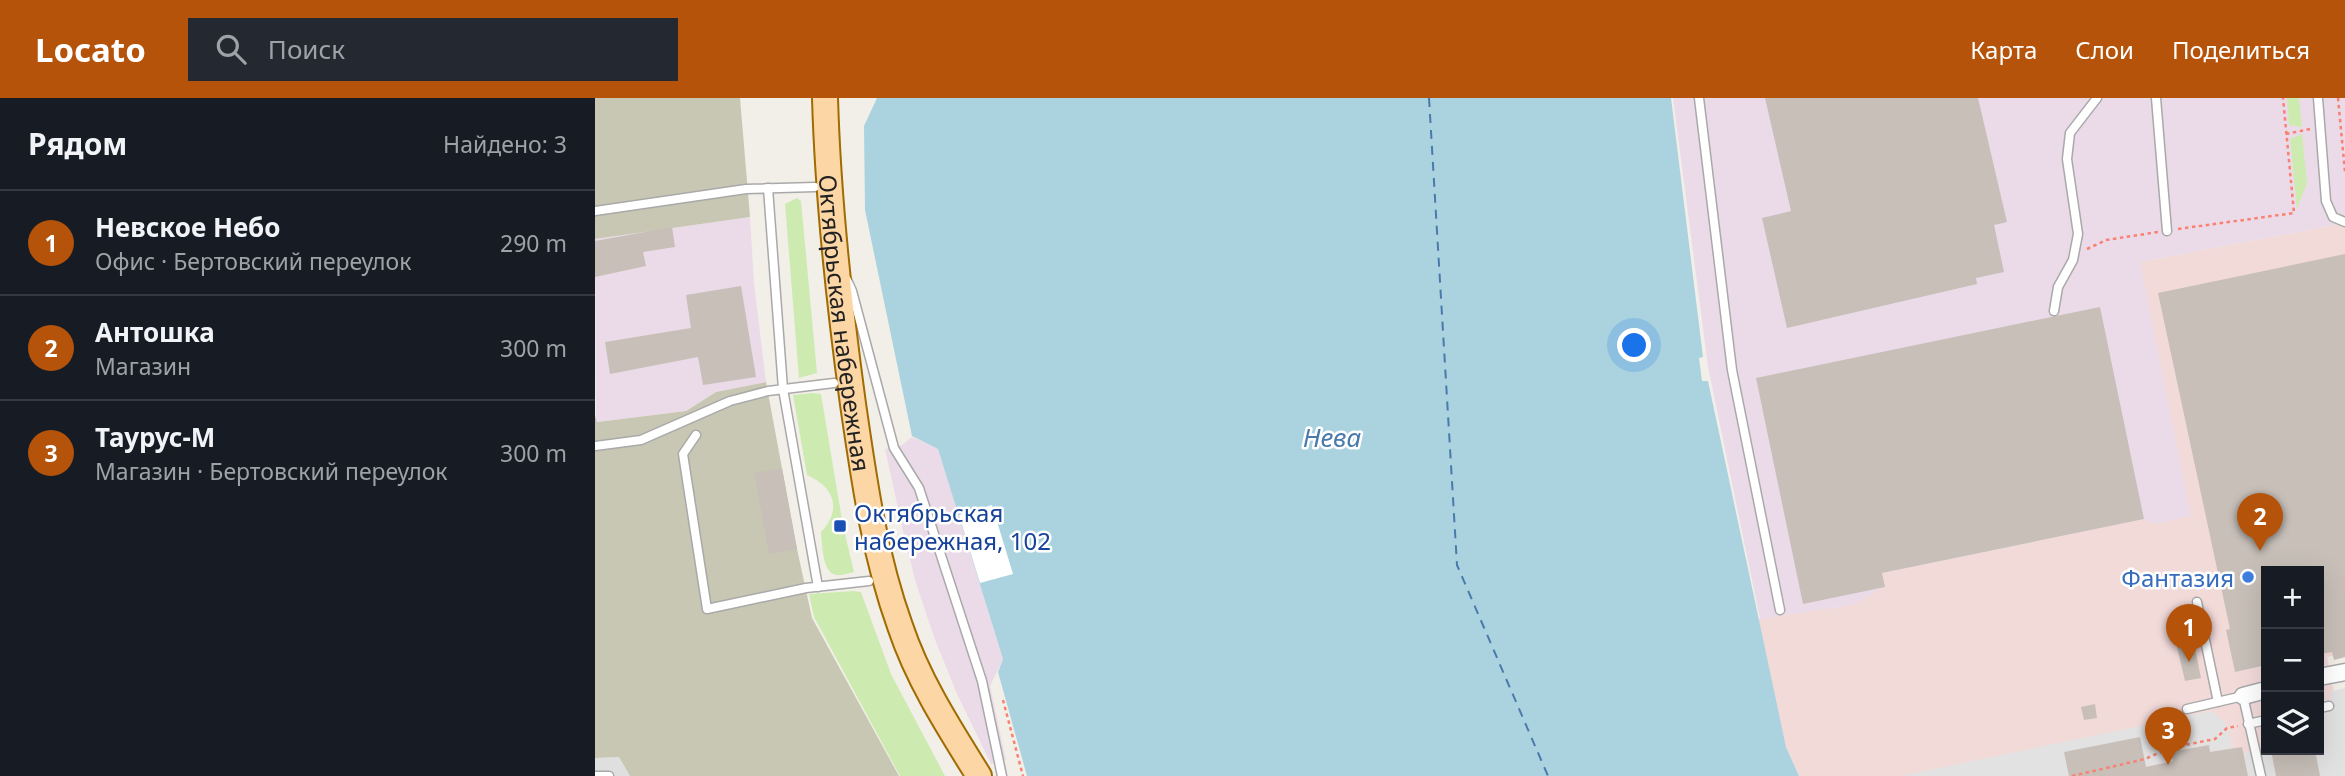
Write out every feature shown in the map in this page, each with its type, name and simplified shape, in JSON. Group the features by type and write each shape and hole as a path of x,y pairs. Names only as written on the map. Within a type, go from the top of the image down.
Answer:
{"main road":[{"name":"Октябрьская набережная","path":"810,98 815,187 866,498 884,576 900,627 924,682 979,776"},
{"name":"Октябрьская набережная","path":"825,98 834,383 856,527 869,581 899,667 960,776"}],"street":[{"path":"2324,676 2345,672"},
{"path":"2243,696 2261,691"}],"lane":[{"path":"1699,98 1732,370 1780,610"},
{"path":"2054,311 2058,287 2073,260 2078,234 2067,159 2070,133 2097,98"},
{"path":"2155,98 2167,231"},
{"path":"2318,98 2326,201 2333,217 2345,222"},
{"path":"595,211 746,189 815,187"},
{"path":"768,188 783,389 818,587"},
{"path":"830,277 843,276 852,290 894,448 919,488 982,681 1002,776"},
{"path":"595,446 641,440 730,401 783,389 834,383"},
{"path":"696,435 683,454 706,609 818,587 869,581"},
{"path":"2197,602 2218,702"},
{"path":"2187,709 2243,696 2261,776"},
{"path":"2324,707 2329,706"},
{"path":"2248,724 2261,721"},
{"path":"595,776 609,776"}],"path":[{"path":"2073,260 2095,244 2106,240 2294,213 2283,98"},
{"path":"2339,98 2345,172"},
{"path":"1003,700 1023,776"},
{"path":"2072,776 2145,760 2170,748 2215,739 2227,728 2248,724"}],"shaded area":[{"path":"595,98 740,98 750,217 595,239"},
{"path":"1673,98 2345,98 2345,223 2140,262 2191,516 2154,524 2144,519 1882,573 1885,587 1852,605 1760,619 1708,367"},
{"path":"750,217 754,283 766,382 716,392 686,411 596,422 595,239"},
{"path":"2345,223 2345,653 2327,657 2345,749 2345,776 1799,776 1786,747 1757,619 1852,605 1882,573 2144,519 2154,524 2140,262"},
{"path":"766,382 812,618 899,776 630,776 619,757 595,758 595,415 597,422 686,411 716,392"},
{"path":"912,437 938,449 1003,659 990,686 1006,760 991,764 957,694 934,637 905,540 885,449 902,445"},
{"path":"2345,688 2345,776 2320,776 2316,756 2324,755 2324,700 2331,699 2330,692"},
{"path":"2212,711 2227,725 2232,748 2210,752 2208,745 2172,752 2173,761 2099,776 1901,776"},
{"path":"2261,750 2261,755 2272,755 2276,776 2248,776 2244,753"},
{"path":"619,757 630,776 595,776 595,758"}],"green space":[{"path":"2287,98 2299,98 2302,127 2289,125"},
{"path":"2302,134 2307,183 2297,209 2290,139"},
{"path":"797,198 801,201 817,373 799,378 785,204"},
{"path":"821,394 842,520 837,521 839,530 844,530 854,572 843,575 831,573 825,563 821,532 832,515 832,500 824,486 807,475 793,395"},
{"path":"861,592 891,674 945,776 900,776 814,617 809,594"}],"water":[{"name":"Нева","path":"877,98 1671,98 1703,357 1699,358 1702,381 1708,381 1786,747 1799,776 1027,776 998,672 1003,659 938,449 912,436 865,210 864,126"}],"pier":[{"path":"992,505 1013,574 980,583 959,515"}],"building":[{"path":"1765,98 1978,98 2007,222 1994,225 2004,272 1976,278 1977,284 1787,328 1762,218 1791,211"},
{"path":"672,227 675,247 643,252 646,266 595,277 595,241"},
{"path":"2345,254 2345,657 2334,660 2332,652 2324,653 2324,566 2261,566 2261,666 2235,672 2226,630 2230,629 2158,293"},
{"path":"741,286 756,377 703,385 698,357 610,374 605,342 691,328 686,295"},
{"path":"2100,307 2144,519 1882,573 1885,587 1803,604 1756,378"},
{"path":"782,468 797,549 769,554 754,473"},
{"path":"2194,643 2201,678 2185,681 2177,647"},
{"path":"2095,704 2097,718 2084,720 2081,707"},
{"path":"2140,737 2146,767 2173,761 2171,752 2209,745 2210,752 2242,747 2248,776 2069,776 2064,752"},
{"path":"2272,755 2316,755 2320,776 2276,776"}],"ferry route":[{"path":"1429,98 1457,565 1548,776"}],"place":[{"name":"Октябрьская набережная, 102","path":"840,526"},
{"name":"Антошка","path":"2260,551"},
{"name":"Фантазия","path":"2248,577"},
{"name":"Невское Небо","path":"2189,662"},
{"name":"Таурус-М","path":"2168,765"}]}
